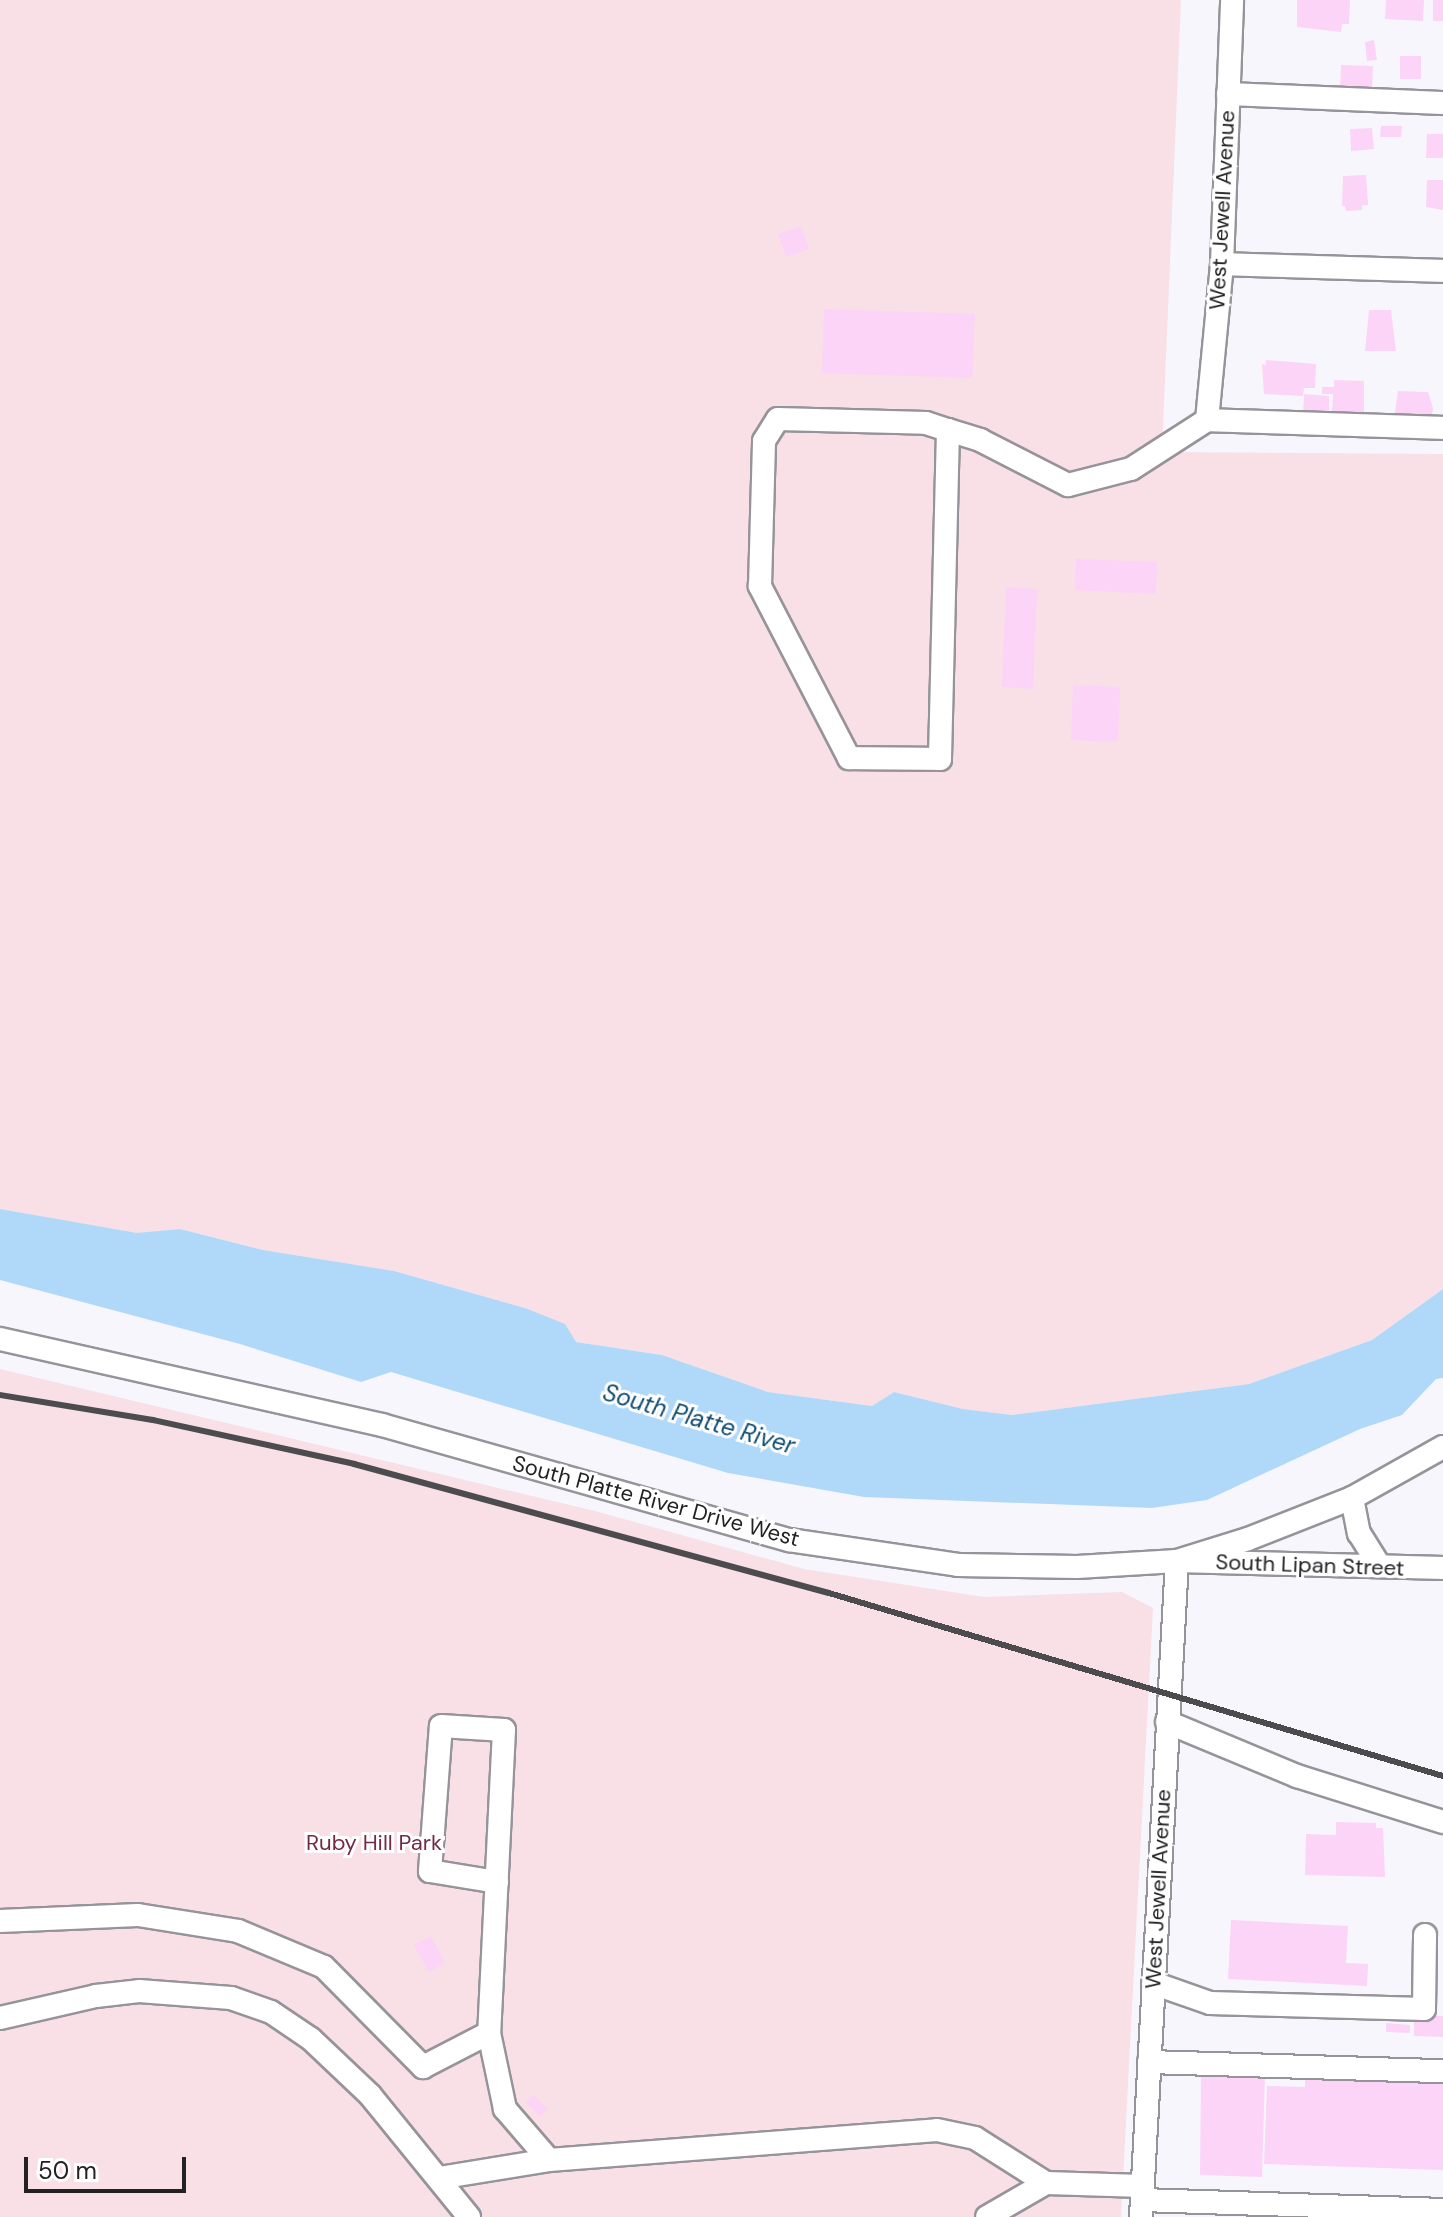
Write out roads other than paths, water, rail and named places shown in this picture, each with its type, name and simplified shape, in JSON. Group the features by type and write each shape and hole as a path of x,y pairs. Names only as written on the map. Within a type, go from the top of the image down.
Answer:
{"street":[{"name":"West Jewell Avenue","path":"1207,420 1222,264 1232,0"},
{"path":"1228,94 1443,103"},
{"path":"1222,264 1443,271"},
{"path":"948,430 940,759 849,758 760,586 764,441 778,419 926,423 980,440 1068,485 1131,469 1207,420 1443,428"},
{"name":"South Platte River Drive West","path":"0,1339 382,1425 789,1540 958,1565 1077,1567 1177,1561 1248,1539 1352,1498 1443,1447"},
{"path":"1352,1498 1359,1533 1380,1566"},
{"name":"West Jewell Avenue","path":"1142,2201 1177,1561"},
{"name":"South Lipan Street","path":"1177,1561 1443,1568"},
{"path":"1167,1722 1297,1776 1443,1822"},
{"path":"497,1882 430,1871 441,1726 504,1730 497,1882 489,2033 505,2109 549,2160"},
{"path":"0,1921 138,1915 238,1931 324,1967 423,2067 489,2033"},
{"path":"1153,1983 1210,2003 1424,2009 1425,1935"},
{"path":"0,2018 96,1996 139,1991 231,1998 271,2012 311,2039 370,2095 469,2217"},
{"path":"1149,2062 1443,2071"},
{"path":"439,2178 549,2160 937,2130 975,2138 1046,2183 1142,2201 1273,2211 1409,2213 1443,2210"},
{"path":"987,2217 1046,2183"}],"water":[{"name":"South Platte River","path":"0,1209 137,1233 180,1229 263,1250 394,1271 525,1308 565,1324 576,1342 662,1355 768,1392 872,1406 894,1392 963,1409 1012,1415 1249,1384 1372,1340 1443,1289 1443,1378 1436,1379 1402,1415 1360,1429 1207,1500 1152,1508 864,1497 728,1473 391,1372 361,1382 240,1344 0,1280"}],"railway":[{"path":"0,1395 153,1420 354,1464 829,1593 1443,1776"}],"park label":[{"name":"Ruby Hill Park","path":"374,1843"}]}
